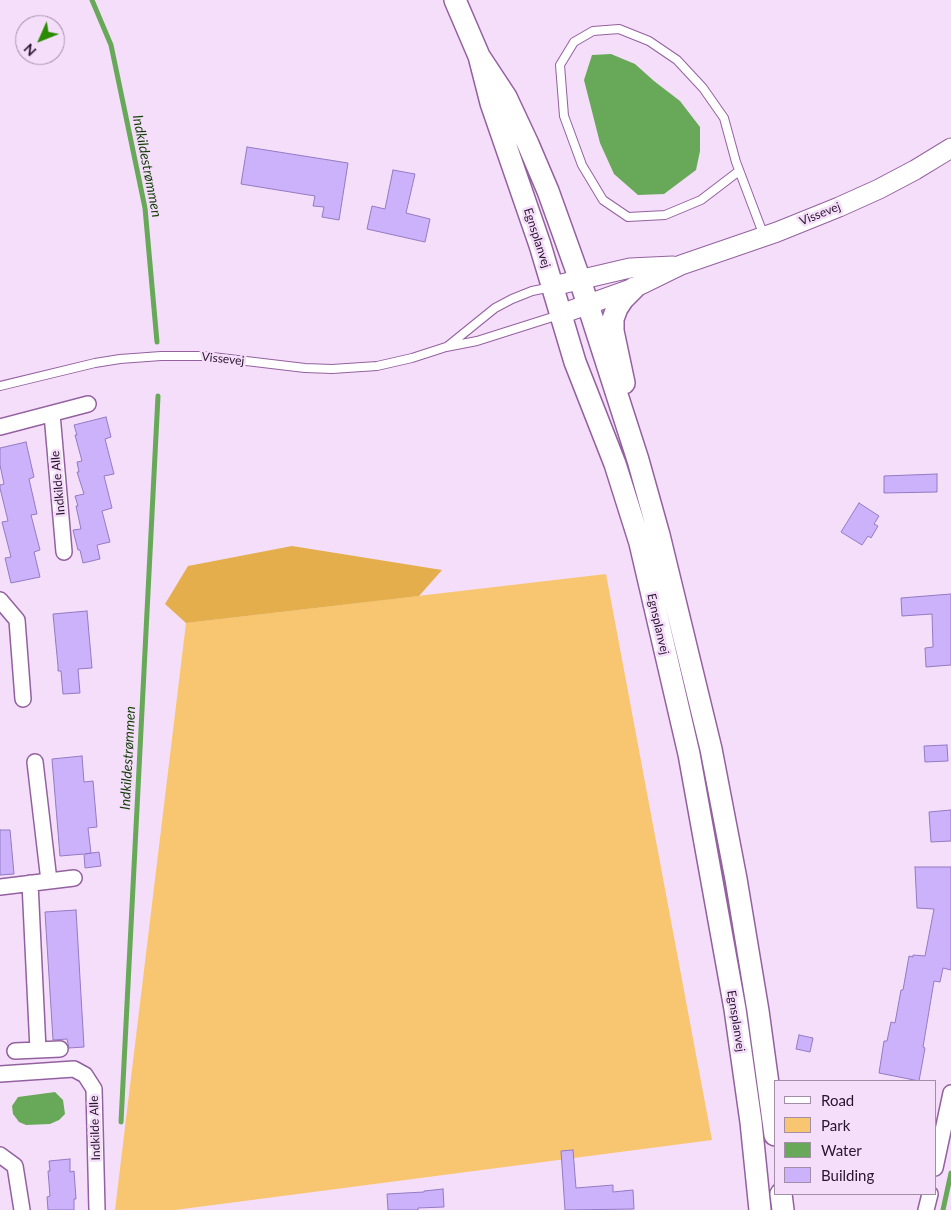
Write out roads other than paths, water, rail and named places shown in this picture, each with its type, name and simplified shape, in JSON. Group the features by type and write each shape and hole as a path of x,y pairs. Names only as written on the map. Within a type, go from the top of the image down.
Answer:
{"main road":[{"name":"Egnsplanvej","path":"455,0 480,56 506,97 548,191 566,283 561,314 575,362 615,464 640,543 689,754 734,1009 760,1210"},
{"name":"Egnsplanvej","path":"480,56 491,103 540,245 566,283 588,305 638,460 661,544 711,749 736,879 758,1011 774,1128"},
{"path":"634,288 623,299 613,319 638,460"},
{"path":"782,1195 783,1210"}],"street":[{"name":"Vissevej","path":"561,314 634,288 681,265 764,236 879,190 951,148"},
{"name":"Vissevej","path":"566,283 630,268 681,265"},
{"path":"0,426 88,404"},
{"name":"Indkilde Alle","path":"52,414 64,552"},
{"path":"0,600 17,620 23,699"},
{"path":"35,762 49,881"},
{"path":"0,887 74,878"},
{"path":"30,883 38,1050"},
{"path":"16,1051 60,1049"},
{"name":"Indkilde Alle","path":"0,1074 74,1069 86,1075 94,1089 97,1210"},
{"path":"936,1163 951,1093"},
{"path":"0,1155 14,1166 22,1210"},
{"path":"926,1210 930,1195"}],"lane":[{"path":"739,171 701,200 665,215 628,217 603,200 582,165 564,116 560,65 574,42 593,30 619,29 649,41 677,60 703,88 724,118 739,171 764,236"},
{"name":"Vissevej","path":"446,347 495,308 532,291 566,283"},
{"name":"Vissevej","path":"0,386 95,363 181,355 304,368 332,369 377,366 412,358 446,347 477,341 561,314"}],"water":[{"path":"611,54 635,64 680,101 700,127 700,151 696,170 664,194 638,195 614,174 600,143 584,80 592,55"},
{"path":"55,1092 63,1100 65,1114 59,1120 50,1124 26,1125 19,1122 13,1114 12,1106 18,1097"}],"waterway":[{"name":"Indkildestrømmen","path":"92,0 111,45 145,208 157,342"},
{"name":"Indkildestrømmen","path":"121,1122 158,396"},
{"path":"943,1210 951,1173"}]}
